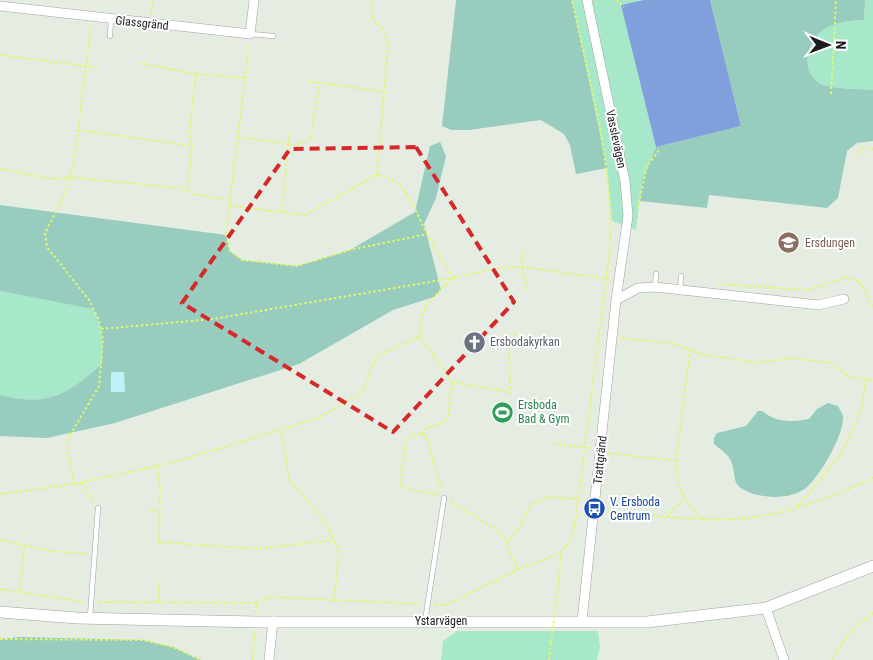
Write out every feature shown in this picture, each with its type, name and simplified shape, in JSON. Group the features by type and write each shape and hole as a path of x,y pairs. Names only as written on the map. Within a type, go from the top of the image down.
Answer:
{"street":[{"path":"250,34 254,0"},
{"name":"Vasslevägen","path":"587,0 625,181 628,216 619,280"},
{"name":"Glassgränd","path":"0,6 111,20 250,34"},
{"name":"Trattgränd","path":"582,620 619,280"},
{"path":"616,300 638,288 655,287 818,305 844,299"},
{"name":"Ystarvägen","path":"0,612 90,618 256,622 582,620 647,622 766,608 873,566"},
{"path":"766,608 784,660"},
{"path":"269,660 273,622"}],"lane":[{"path":"110,36 111,20"},
{"path":"250,34 273,36"},
{"path":"655,287 656,274"},
{"path":"680,290 681,276"},
{"path":"425,620 444,498"},
{"path":"90,618 98,508"}],"path":[{"path":"150,24 153,0"},
{"path":"371,0 373,19 381,26 387,37 377,176"},
{"path":"0,589 90,602 256,603 269,597 334,602 446,606 517,570 561,554 566,548 575,528 612,221 607,168 572,0"},
{"path":"616,0 624,7"},
{"path":"831,94 836,0"},
{"path":"74,484 67,446 69,437 99,386 102,364 101,329 89,300 47,247 45,233 64,196 74,164 92,17"},
{"path":"250,34 226,235 230,251 242,260 296,266 350,250 427,234"},
{"path":"0,55 100,68"},
{"path":"139,63 196,74 245,78"},
{"path":"187,189 192,146 189,136 196,74"},
{"path":"308,81 384,92"},
{"path":"238,137 296,145 311,139 313,136 319,84"},
{"path":"78,130 192,146"},
{"path":"282,212 289,134"},
{"path":"855,158 863,148 873,149"},
{"path":"0,169 55,179 70,177 187,189 192,194 230,200"},
{"path":"230,206 305,215 377,176 390,177 402,185 427,234 453,278"},
{"path":"522,252 522,268 527,289"},
{"path":"101,329 212,319 453,278 499,268 522,268 619,280"},
{"path":"714,284 807,290 846,277 860,282 873,308"},
{"path":"422,434 425,429 447,421 452,382 420,336 421,320 427,304 453,278"},
{"path":"452,382 510,393 509,350 510,343 516,332"},
{"path":"0,494 82,483 156,466 280,432 316,419 354,398 365,389 374,360 379,355 420,336"},
{"path":"612,336 676,344 701,354 756,363 791,358 831,363 849,376 873,380"},
{"path":"690,350 676,461 677,476 684,499 704,519"},
{"path":"797,507 799,501 815,487 842,452 861,411 866,379"},
{"path":"280,432 289,479 326,523 334,540 340,560 334,602"},
{"path":"554,444 585,448"},
{"path":"601,452 676,461"},
{"path":"156,466 160,486 159,546"},
{"path":"594,509 667,517 704,519 746,518 828,498 873,478"},
{"path":"82,483 98,508"},
{"path":"580,490 586,491"},
{"path":"507,543 518,529 531,504 548,497 579,499"},
{"path":"667,517 684,499"},
{"path":"148,510 160,511"},
{"path":"0,540 51,552 95,554"},
{"path":"160,542 257,549 334,540"},
{"path":"20,591 24,545"},
{"path":"548,660 561,554"},
{"path":"159,581 159,602"},
{"path":"252,660 256,603"},
{"path":"833,660 838,647 851,631 873,613"},
{"path":"0,639 143,640 174,647 201,660"}],"highlighted area":[{"path":"416,147 514,302 393,432 182,303 290,149"}],"green space":[{"path":"572,0 644,0 622,6 656,147 642,181 636,230 612,221 607,168"},
{"path":"865,0 873,0 873,90 837,88 819,83 813,77 807,63 810,47 814,39 819,33 830,26 854,20 864,20"},
{"path":"0,291 94,309 101,329 103,364 78,384 56,396 31,400 0,395"},
{"path":"457,631 598,631 600,647 597,660 441,660 443,641"}],"shaded area":[{"path":"456,0 572,0 607,168 576,174 570,145 564,134 541,120 469,130 451,130 442,126"},
{"path":"644,0 710,0 741,126 656,147 621,5"},
{"path":"710,0 865,0 864,20 844,22 826,28 814,39 808,55 807,63 809,70 819,83 837,88 873,90 873,141 857,143 847,151 838,198 827,208 709,195 707,208 640,201 642,181 656,147 741,126"},
{"path":"440,142 446,156 436,198 424,224 441,290 434,297 393,310 299,364 115,423 47,438 0,436 0,395 31,400 56,396 67,391 102,364 102,336 93,309 0,291 0,205 226,235 230,251 242,260 297,266 350,250 415,212 430,146"},
{"path":"111,372 124,372 125,392 111,392"},
{"path":"828,403 838,406 843,416 843,423 831,454 807,487 788,496 772,497 751,493 738,485 729,458 714,444 714,438 717,433 746,426 758,411 762,411 779,420 802,420 809,419 817,409"},
{"path":"20,637 143,640 173,647 201,660 0,660 0,639"}],"place":[{"name":"Ersdungen","path":"789,243"},
{"name":"Ersbodakyrkan","path":"474,342"},
{"name":"Ersboda Bad & Gym","path":"502,412"},
{"name":"V. Ersboda Centrum","path":"594,509"}]}
